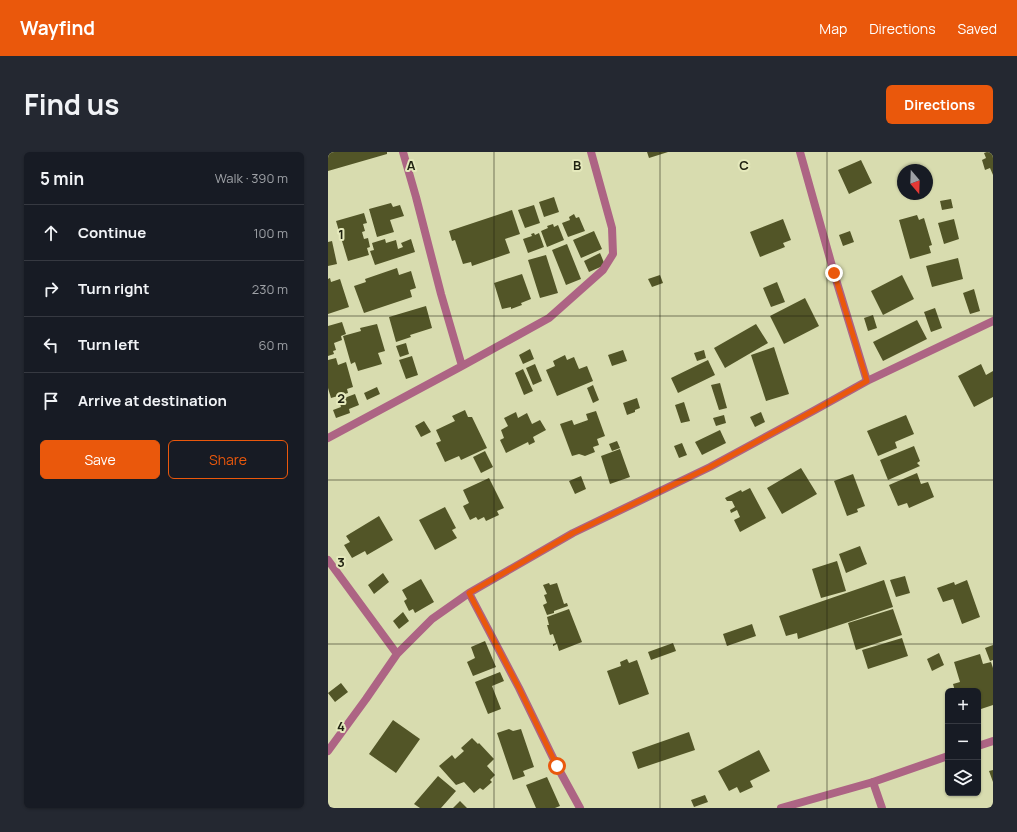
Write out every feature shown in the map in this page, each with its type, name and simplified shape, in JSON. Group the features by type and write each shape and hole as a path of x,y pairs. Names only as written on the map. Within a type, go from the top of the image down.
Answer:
{"street":[{"path":"403,152 462,366"},
{"path":"328,438 549,318 603,270 613,254 612,228 591,152"},
{"path":"800,152 834,273 867,381"},
{"path":"328,751 397,654 432,619 469,593 573,533 710,467 867,381 993,321"},
{"path":"328,560 397,654"},
{"path":"469,593 580,808"},
{"path":"981,745 993,741"},
{"path":"781,808 872,782 945,757"},
{"path":"872,782 882,808"}],"building":[{"path":"328,152 387,152 387,154 328,171"},
{"path":"647,152 668,152 649,158"},
{"path":"993,152 993,175 990,168 985,170 982,160 986,158 984,153"},
{"path":"861,160 872,183 849,194 838,170"},
{"path":"554,197 559,212 544,217 539,202"},
{"path":"951,199 953,208 942,210 940,201"},
{"path":"391,203 393,207 400,205 404,216 390,220 394,232 377,237 369,209"},
{"path":"534,205 540,223 525,228 518,210"},
{"path":"512,210 520,234 505,239 510,253 472,266 471,262 463,264 455,240 452,241 449,231"},
{"path":"364,213 367,223 363,224 365,231 362,232 364,239 368,238 370,247 367,248 369,255 348,261 336,221"},
{"path":"574,214 576,218 579,217 585,231 568,237 562,223 570,220 569,217"},
{"path":"917,215 919,220 924,218 932,245 929,246 931,253 910,259 899,220"},
{"path":"783,219 791,240 783,243 785,247 760,257 750,232"},
{"path":"954,219 959,239 944,244 938,223"},
{"path":"553,224 554,227 558,225 564,240 547,247 541,231 548,228 547,226"},
{"path":"594,231 602,249 581,258 573,240"},
{"path":"850,231 854,242 843,246 839,235"},
{"path":"534,233 535,235 539,233 544,247 528,253 523,239 532,236 531,234"},
{"path":"385,239 386,243 396,240 398,249 403,247 401,243 411,239 415,252 375,265 370,251 374,250 372,243"},
{"path":"332,241 337,264 328,266 328,242"},
{"path":"567,244 581,279 566,285 552,250"},
{"path":"600,253 605,265 589,272 584,261"},
{"path":"546,255 558,293 540,298 528,260"},
{"path":"958,258 963,279 932,287 926,266"},
{"path":"397,268 399,275 411,271 416,288 410,290 412,297 364,313 354,286 366,282 365,279"},
{"path":"522,274 531,299 521,303 522,305 511,309 511,307 502,309 494,283"},
{"path":"660,275 663,283 652,287 648,279"},
{"path":"902,275 914,299 883,315 871,291"},
{"path":"330,278 331,282 340,279 349,307 328,314 328,279"},
{"path":"777,282 785,302 771,307 763,288"},
{"path":"974,289 980,311 970,314 963,293"},
{"path":"805,298 819,326 784,344 770,316"},
{"path":"426,306 432,328 410,335 411,337 396,342 389,317"},
{"path":"935,308 942,328 931,332 924,312"},
{"path":"873,315 877,328 868,331 864,318"},
{"path":"917,320 927,339 883,361 873,342"},
{"path":"342,322 346,334 341,336 342,340 334,343 336,350 333,351 334,354 328,356 328,326"},
{"path":"377,324 385,351 378,353 382,364 358,371 355,362 351,364 343,336 361,331 360,328"},
{"path":"756,324 768,343 725,368 714,348"},
{"path":"406,343 409,354 400,357 396,346"},
{"path":"774,347 789,394 766,401 751,355"},
{"path":"530,349 534,359 523,364 519,355"},
{"path":"623,350 627,361 612,366 608,355"},
{"path":"704,350 706,358 697,361 694,353"},
{"path":"565,355 567,360 574,357 579,369 587,366 593,381 557,396 546,370 555,366 553,361"},
{"path":"412,356 418,375 406,379 399,360"},
{"path":"336,358 338,365 346,362 353,387 347,389 348,393 331,398 328,388 328,360"},
{"path":"708,360 715,375 678,393 671,378"},
{"path":"535,364 542,381 533,385 526,368"},
{"path":"981,364 986,375 993,371 993,397 974,407 958,376"},
{"path":"523,369 533,391 524,395 515,373"},
{"path":"720,383 727,408 719,410 711,385"},
{"path":"593,385 599,400 593,403 587,388"},
{"path":"377,387 380,394 367,400 364,393"},
{"path":"355,394 359,405 349,409 350,413 336,418 333,410 341,407 339,400"},
{"path":"637,398 640,408 627,415 623,403"},
{"path":"684,402 690,421 681,423 675,405"},
{"path":"465,410 468,417 472,417 487,448 461,460 459,456 445,462 436,443 441,441 436,430 455,421 452,416"},
{"path":"596,411 605,436 597,439 599,445 593,447 595,452 585,456 579,454 572,456 560,424 572,420 574,425 588,420 586,414"},
{"path":"516,412 518,418 527,413 532,424 540,420 546,430 533,437 535,442 529,445 528,442 506,453 500,440 504,438 501,430 508,426 504,418"},
{"path":"761,412 765,422 755,427 750,417"},
{"path":"724,415 726,423 716,426 713,418"},
{"path":"906,415 914,434 895,442 897,448 878,456 867,431"},
{"path":"424,421 431,432 421,437 415,426"},
{"path":"720,430 726,443 702,455 695,442"},
{"path":"617,441 620,448 612,451 609,444"},
{"path":"682,443 687,455 679,458 674,446"},
{"path":"914,446 920,461 917,463 920,466 888,480 880,460"},
{"path":"620,449 630,477 610,484 601,456"},
{"path":"485,451 493,467 481,473 473,457"},
{"path":"801,468 817,494 782,514 767,488"},
{"path":"917,473 921,484 928,482 934,497 909,508 907,503 898,506 889,485"},
{"path":"853,474 865,506 857,509 858,512 847,516 834,481"},
{"path":"581,476 586,489 575,494 569,481"},
{"path":"489,478 504,508 497,511 499,515 486,521 484,517 478,520 476,517 470,520 463,506 469,503 463,490"},
{"path":"750,488 766,518 740,532 734,520 740,517 737,510 731,513 730,510 735,507 732,501 727,501 725,498 741,490 742,492"},
{"path":"445,507 456,528 452,530 457,538 435,550 419,520"},
{"path":"379,516 393,540 367,555 365,551 352,558 344,545 350,542 346,536"},
{"path":"860,546 867,564 846,573 839,554"},
{"path":"837,561 846,591 821,598 812,569"},
{"path":"383,573 389,582 374,594 368,585"},
{"path":"905,576 910,593 896,597 890,580"},
{"path":"421,579 434,602 415,613 413,609 409,611 404,601 407,599 402,590"},
{"path":"884,580 893,607 798,639 797,633 786,636 779,616"},
{"path":"967,580 980,617 962,624 953,599 943,602 937,588 954,582 955,585"},
{"path":"549,583 550,585 557,583 564,604 567,603 568,606 547,615 543,605 547,603 544,595 547,594 543,585"},
{"path":"569,609 582,642 559,651 557,644 553,646 553,644 556,643 553,634 550,635 547,625 549,625 547,617"},
{"path":"893,609 902,635 856,650 848,623"},
{"path":"403,612 409,621 399,629 393,621"},
{"path":"752,624 756,636 727,646 723,634"},
{"path":"902,638 908,656 868,669 862,650"},
{"path":"485,641 496,667 473,676 467,662 475,658 471,647"},
{"path":"673,643 676,651 651,660 648,652"},
{"path":"993,645 993,660 990,661 985,648"},
{"path":"939,653 944,665 932,671 927,659"},
{"path":"980,654 983,664 991,662 993,668 993,705 981,709 981,688 954,688 953,684 960,682 954,662"},
{"path":"627,659 629,663 637,660 649,694 619,705 607,671 621,666 620,662"},
{"path":"500,672 504,681 492,686 501,709 488,714 475,682"},
{"path":"341,683 348,692 335,702 328,693"},
{"path":"393,720 420,739 396,773 369,754"},
{"path":"509,729 513,731 521,729 534,767 523,771 525,776 513,780 497,733"},
{"path":"689,732 695,750 638,769 632,752"},
{"path":"472,738 478,744 479,743 494,759 487,766 495,775 490,780 492,782 483,790 480,788 474,793 464,782 456,785 439,766 452,755 455,759 464,751 461,748"},
{"path":"759,750 770,771 750,781 753,787 740,793 737,787 729,791 718,771"},
{"path":"993,770 993,782 989,771"},
{"path":"438,776 456,791 441,808 420,808 414,804"},
{"path":"547,777 560,806 555,808 536,808 526,785"},
{"path":"705,795 708,802 694,807 691,800"},
{"path":"460,801 467,808 453,808"}],"route":[{"path":"557,766 519,688 469,593 573,533 710,467 867,381 834,273"}]}
